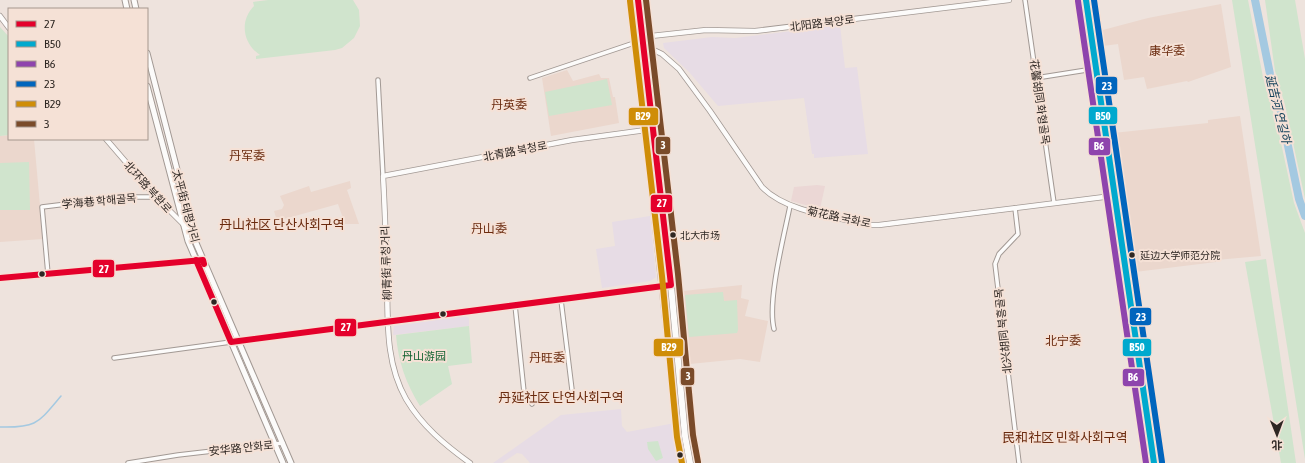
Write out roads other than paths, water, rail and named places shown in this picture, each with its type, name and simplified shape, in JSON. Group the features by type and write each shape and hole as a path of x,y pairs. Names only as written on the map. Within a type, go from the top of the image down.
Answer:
{"main road":[{"path":"632,0 678,432 683,463"},
{"path":"638,0 671,285 684,428 690,463"},
{"path":"1082,0 1114,196 1149,463"},
{"path":"1086,0 1154,463"},
{"name":"太平街 태평거리","path":"148,57 193,234 202,260 239,341 291,463"},
{"name":"太平街 태평거리","path":"148,90 183,224 196,260 283,463"}],"street":[{"name":"北阳路 북양로","path":"642,37 706,30 755,31 1009,0"},
{"name":"花馨胡同 화형골목","path":"1025,0 1054,203"},
{"path":"0,16 8,27"},
{"path":"530,78 636,42 642,37"},
{"name":"菊花路 국화로","path":"636,42 662,54 679,69 710,111 758,182 770,195 790,206 874,225 1114,196"},
{"path":"1036,78 1093,70"},
{"path":"378,80 383,176"},
{"name":"北青路 북청로","path":"383,176 572,140 646,130"},
{"name":"北环路 북환로","path":"107,140 156,197 193,234"},
{"name":"柳青街 류청거리","path":"383,176 388,321 391,358 397,378 406,398 427,428 470,463"},
{"name":"学海巷 학해골목","path":"48,274 42,207 124,197 156,197"},
{"path":"774,329 771,316 777,270 790,206"},
{"name":"北兴胡同 북흥골목","path":"1015,208 1018,234 999,254 995,264 1019,463"},
{"path":"0,278 202,260"},
{"path":"114,358 671,285"},
{"path":"561,300 573,398"},
{"path":"515,305 524,392 532,404"},
{"name":"安华路 안화로","path":"128,463 178,455 283,443"}],"waterway":[{"name":"延吉河 연길하","path":"1255,0 1270,74 1281,112 1299,199 1305,216"},
{"path":"0,427 22,426 36,422 61,396"}],"place":[{"name":"北大市场","path":"673,235"},
{"name":"延边大学师范分院","path":"1132,255"}],"district":[{"name":"康华委","path":"1167,51"},
{"name":"丹英委","path":"509,105"},
{"name":"丹军委","path":"247,156"},
{"name":"丹山社区 단산사회구역","path":"282,224"},
{"name":"丹山委","path":"489,229"},
{"name":"北宁委","path":"1063,341"},
{"name":"丹旺委","path":"547,358"},
{"name":"丹延社区 단연사회구역","path":"561,397"},
{"name":"民和社区 민화사회구역","path":"1065,437"}],"park label":[{"name":"丹山游园","path":"424,356"}]}
